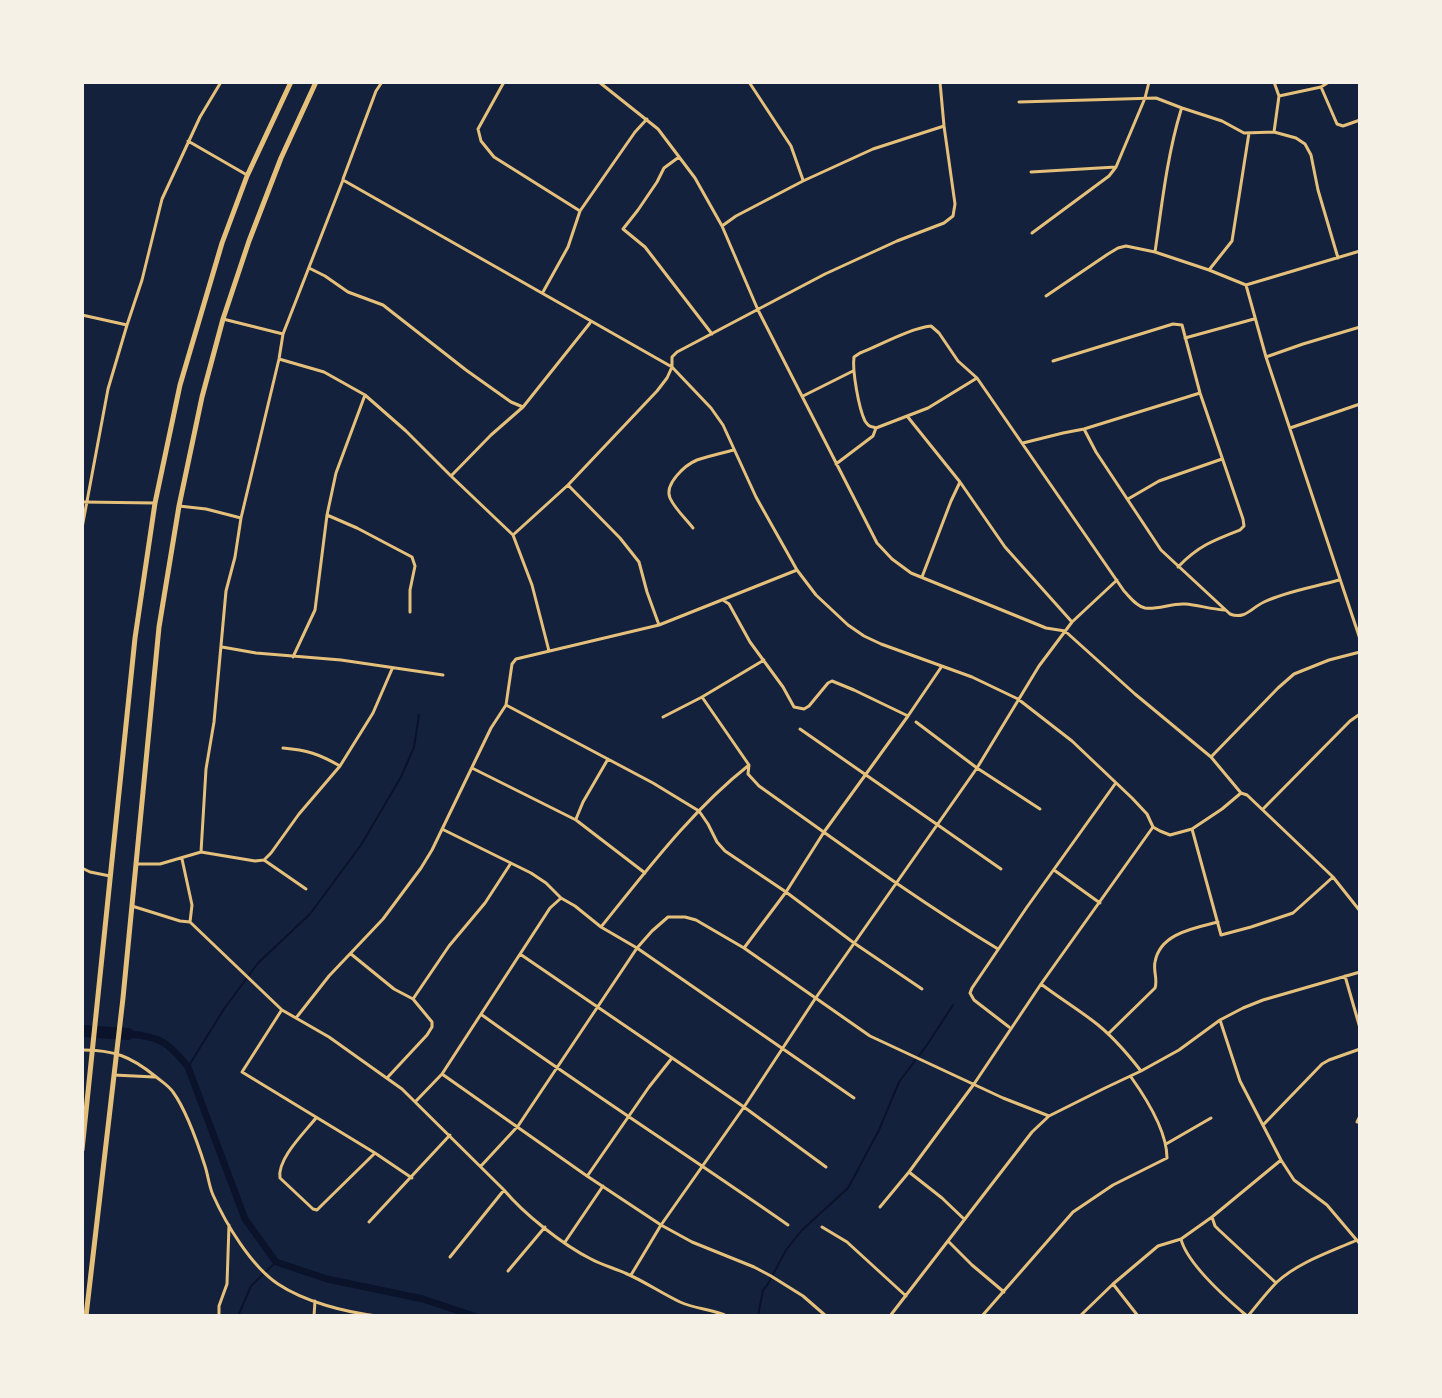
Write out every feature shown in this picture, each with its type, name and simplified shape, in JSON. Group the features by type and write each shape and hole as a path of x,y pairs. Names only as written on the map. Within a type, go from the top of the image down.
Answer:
{"highway":[{"path":"82,1150 135,638 155,503 180,385 222,243 247,176 291,82"},
{"path":"86,1316 123,998 159,627 179,506 202,397 223,319 281,158 316,82"}],"street":[{"path":"82,528 108,389 142,280 162,199 188,141 221,82"},
{"path":"201,852 206,769 214,722 226,591 283,334 382,82"},
{"path":"504,82 478,129 481,141 494,157 580,211"},
{"path":"599,82 658,129 695,178 722,226 758,310 877,543 911,573 1046,628 1065,631 1211,757 1241,793 1263,809 1333,877 1360,911"},
{"path":"749,82 791,146 803,181"},
{"path":"513,535 568,485 657,391 667,378 672,357 677,352 825,274 944,223 953,216 955,204 940,82"},
{"path":"1032,233 1109,176 1116,167 1149,82"},
{"path":"1274,82 1279,96 1274,132"},
{"path":"1279,96 1321,87 1329,82"},
{"path":"1321,87 1337,124 1343,126 1360,120"},
{"path":"1019,102 1162,100 1222,121 1240,132 1274,132 1296,138 1305,144 1311,155 1338,258"},
{"path":"1155,252 1165,180 1182,108"},
{"path":"543,294 568,247 580,211 647,119"},
{"path":"722,226 803,181 873,149 944,126"},
{"path":"1209,270 1232,241 1249,133"},
{"path":"188,141 247,176"},
{"path":"679,157 664,168 623,229 645,247 712,334"},
{"path":"1031,172 1116,167"},
{"path":"343,180 672,367 723,425 756,497 797,570 816,595 856,631 1018,699 1072,741 1132,798 1147,814 1153,827 1170,835 1192,829 1241,793"},
{"path":"1046,296 1118,248 1126,246 1155,252 1246,285 1360,251"},
{"path":"308,268 348,292 383,305 466,370 523,407"},
{"path":"1246,285 1266,357 1360,639"},
{"path":"82,315 127,325"},
{"path":"223,319 283,334"},
{"path":"1185,338 1255,319"},
{"path":"451,476 523,407 591,322"},
{"path":"1053,361 1173,324 1182,325 1200,393 1244,526 1207,543 1191,553 1178,567"},
{"path":"977,378 928,408 876,428 870,427 865,420 853,371 854,357 931,326 958,361 977,378 1124,591 1137,604 1144,608 1187,604 1224,610"},
{"path":"1266,357 1360,327"},
{"path":"279,359 324,372 365,395 513,535 532,585 549,651"},
{"path":"803,397 853,371"},
{"path":"1023,443 1084,429 1200,393"},
{"path":"293,657 315,610 327,515 336,473 365,395"},
{"path":"1290,428 1360,404"},
{"path":"907,416 960,482 1005,547 1072,622"},
{"path":"836,464 873,436 876,428"},
{"path":"1084,429 1161,550 1224,610 1239,617 1267,601 1339,580"},
{"path":"693,528 671,500 670,486 680,473 696,461 734,450"},
{"path":"1128,499 1159,481 1222,459"},
{"path":"922,577 960,482"},
{"path":"568,485 639,562 659,625"},
{"path":"85,502 155,503"},
{"path":"179,506 241,518"},
{"path":"327,515 412,557 415,566 410,612"},
{"path":"296,1018 329,976 394,906 421,868 491,728 506,705 512,664 516,659 659,625 797,570"},
{"path":"631,1275 661,1225 815,999 977,768 1039,666 1072,622 1117,580"},
{"path":"723,600 729,604 750,642 794,707 804,709 809,706 832,681 908,716"},
{"path":"1352,619 1360,616"},
{"path":"222,647 443,675"},
{"path":"1211,757 1294,674 1360,652"},
{"path":"663,717 764,660"},
{"path":"744,948 942,666"},
{"path":"136,864 160,864 201,852 264,860 340,766 373,713 392,669"},
{"path":"702,697 749,765 748,774 759,786 896,884 998,949"},
{"path":"506,705 699,811 725,851 922,989"},
{"path":"1263,809 1360,714"},
{"path":"916,722 977,768 1040,809"},
{"path":"800,729 1001,869"},
{"path":"283,748 320,754 340,766"},
{"path":"576,820 608,759"},
{"path":"601,927 699,811 721,787 749,765"},
{"path":"472,768 576,820 645,873"},
{"path":"1011,1028 974,1000 970,993 974,983 1115,784"},
{"path":"880,1207 974,1084 1153,827"},
{"path":"442,829 546,883 601,927 637,948 854,1098"},
{"path":"1192,829 1221,935 1284,917 1300,908 1333,877"},
{"path":"182,858 192,905 190,922"},
{"path":"264,860 306,889"},
{"path":"413,999 512,863"},
{"path":"82,868 110,876"},
{"path":"1053,870 1100,903"},
{"path":"416,1101 442,1074 550,908 561,898"},
{"path":"132,906 190,922 282,1010 329,1037 416,1101 515,1203 565,1242 592,1260 631,1275 682,1302 727,1316"},
{"path":"481,1166 518,1126 637,948 668,917 677,916 696,920 744,948 870,1036 1049,1116"},
{"path":"1108,1034 1155,988 1154,964 1169,939 1218,922"},
{"path":"351,953 394,989 413,999 432,1022 432,1027 387,1078"},
{"path":"520,954 826,1167"},
{"path":"890,1316 1032,1132 1049,1116 1131,1077 1179,1050 1220,1020 1254,1003 1360,972"},
{"path":"1345,976 1360,1028"},
{"path":"1041,984 1092,1020 1126,1051 1141,1071"},
{"path":"282,1010 242,1072 412,1178"},
{"path":"482,1015 788,1225"},
{"path":"1181,1239 1213,1284 1247,1316 1276,1283 1298,1267 1358,1242 1327,1205 1294,1180 1281,1160 1240,1081 1220,1020"},
{"path":"1263,1125 1322,1064 1360,1049"},
{"path":"82,1050 105,1051 130,1058 171,1089 180,1103 212,1193 229,1225 250,1257 278,1283 315,1301 354,1314 377,1316"},
{"path":"587,1176 672,1058"},
{"path":"114,1072 160,1080"},
{"path":"442,1074 661,1225 692,1242 763,1271 803,1296 826,1316"},
{"path":"982,1316 1073,1212 1113,1185 1167,1158 1166,1144 1147,1101 1131,1077"},
{"path":"1357,1122 1360,1116"},
{"path":"316,1118 279,1168 280,1178 313,1209 317,1210 375,1153"},
{"path":"1166,1144 1211,1118"},
{"path":"369,1222 450,1135"},
{"path":"1080,1316 1158,1246 1181,1239 1281,1160"},
{"path":"909,1172 964,1219"},
{"path":"565,1242 603,1186"},
{"path":"450,1257 504,1190"},
{"path":"1212,1217 1215,1226 1276,1283"},
{"path":"219,1316 219,1306 227,1284 229,1225"},
{"path":"508,1271 545,1227"},
{"path":"822,1227 847,1242 906,1296"},
{"path":"948,1241 1004,1292"},
{"path":"1113,1284 1138,1316"},
{"path":"314,1316 315,1301"}],"waterway":[{"path":"188,1067 224,1009 258,963 310,914 361,845 401,777 414,747 419,715"},
{"path":"758,1316 763,1290 786,1250 802,1230 848,1188 879,1130 899,1082 953,1005"},
{"path":"82,1031 128,1034"},
{"path":"128,1034 163,1042 188,1067 245,1219 276,1262 327,1279 423,1299 474,1316"},
{"path":"238,1316 251,1286 276,1262"}]}
